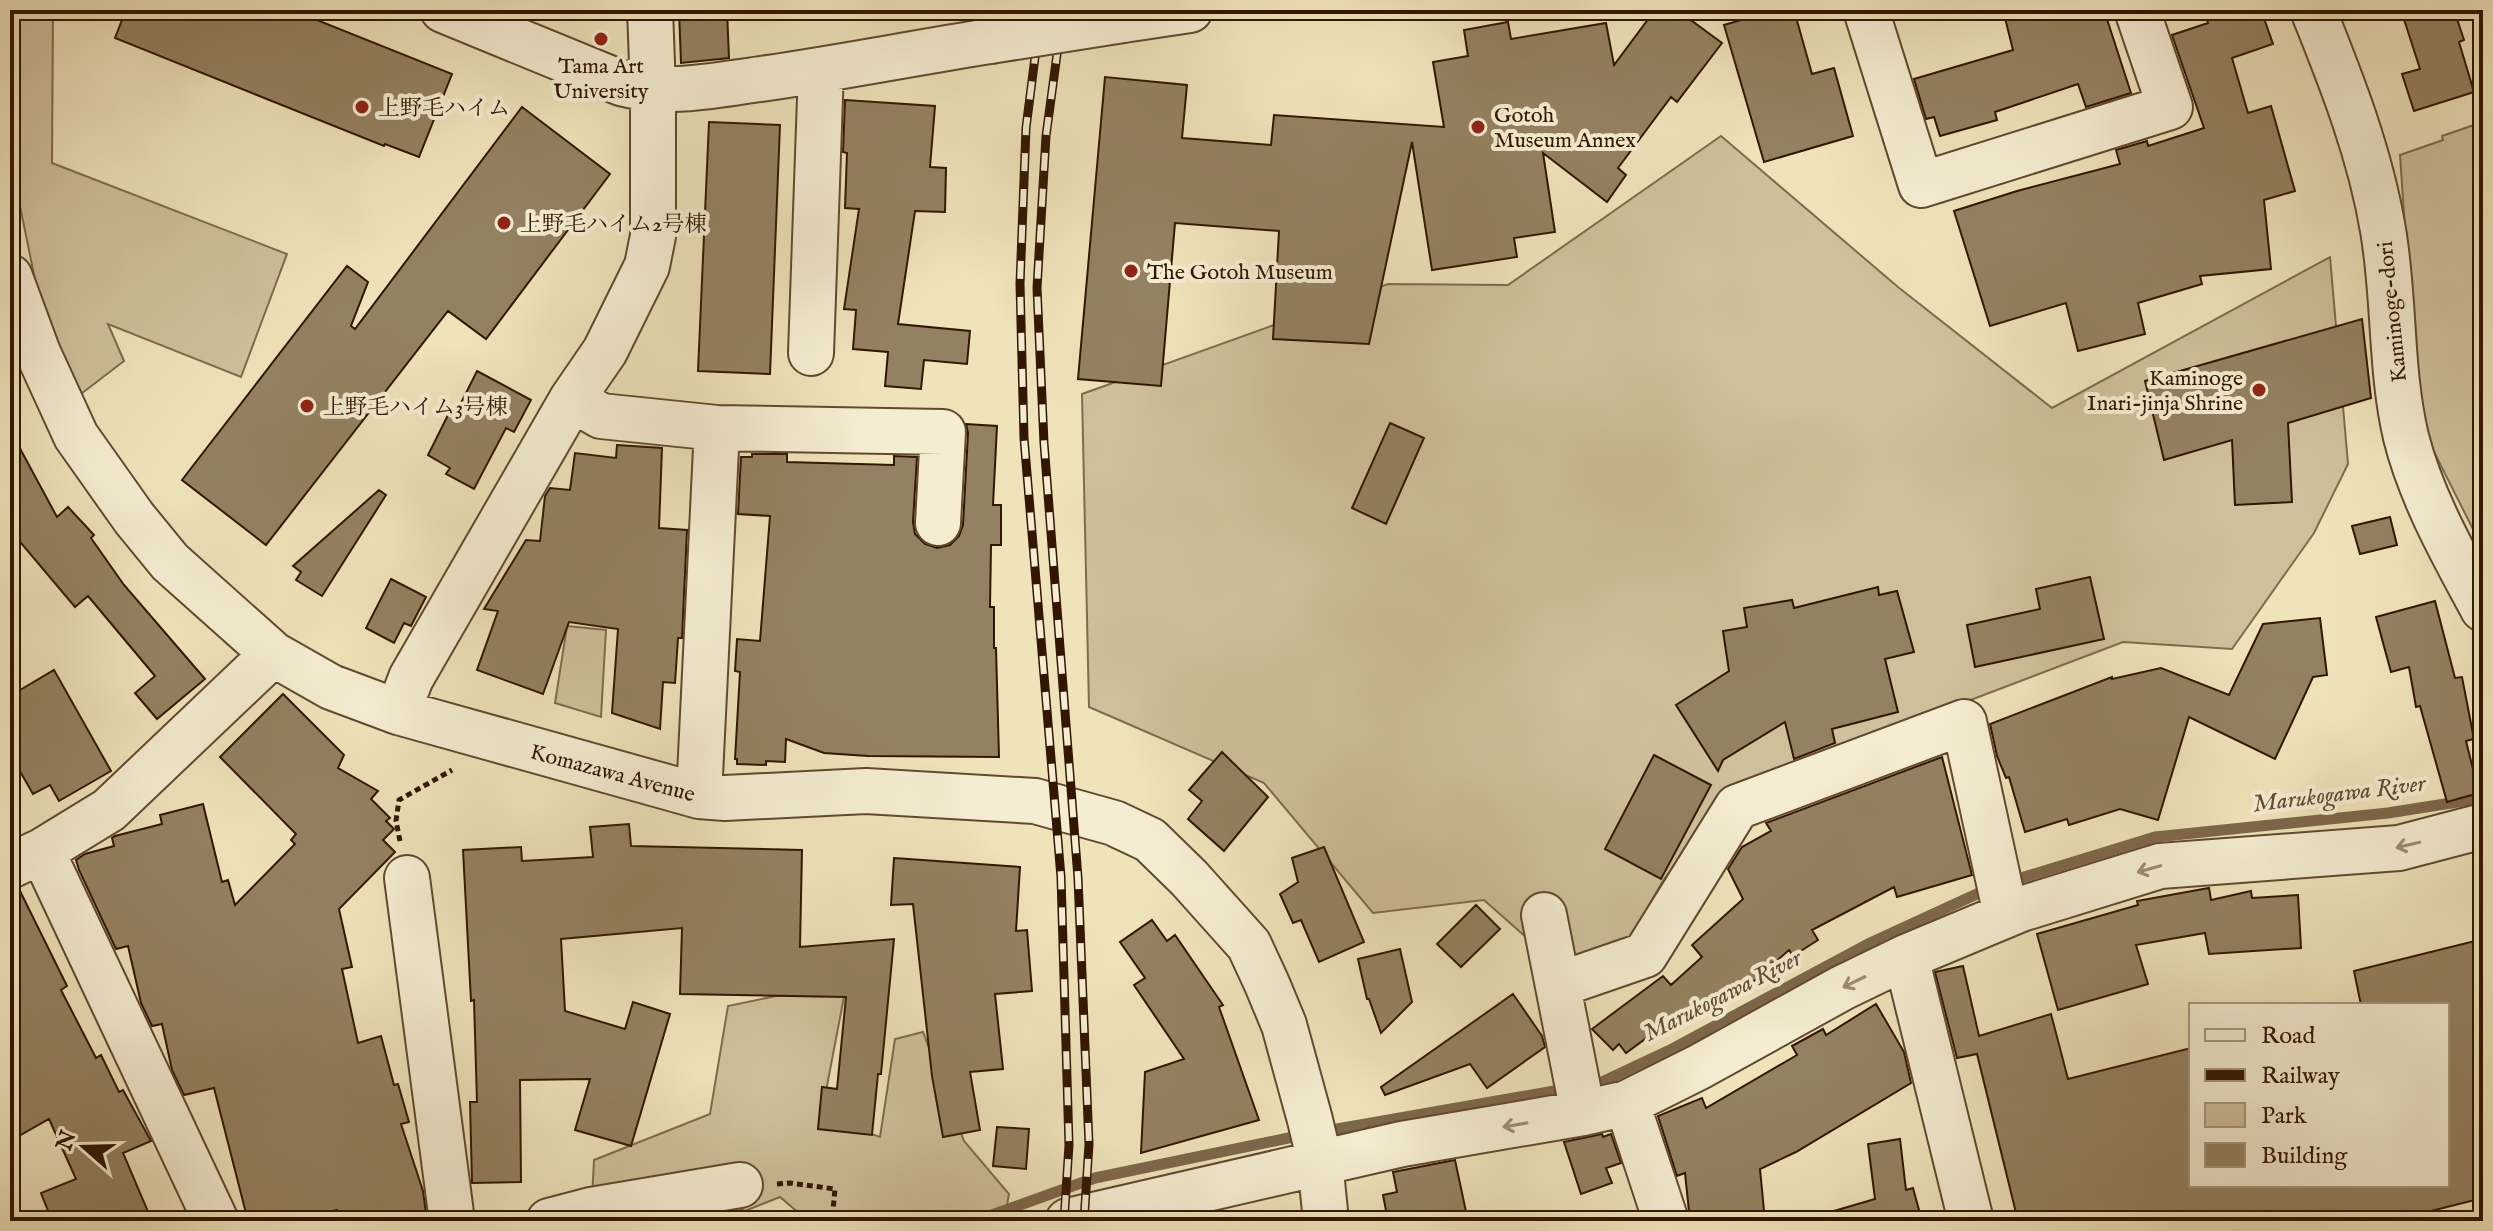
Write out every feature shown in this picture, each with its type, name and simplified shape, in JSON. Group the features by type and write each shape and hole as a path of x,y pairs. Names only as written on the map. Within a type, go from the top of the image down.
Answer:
{"street":[{"path":"443,10 621,83 673,91 821,70 978,32 1123,20 1190,10"},
{"path":"414,716 411,678 572,399 605,351 647,266 653,236 650,10"},
{"path":"1866,10 1921,185 2170,107 2137,10"},
{"name":"Kaminoge-dori","path":"2313,10 2345,89 2370,167 2384,233 2394,368 2407,438 2423,486 2483,609"},
{"path":"811,353 821,70"},
{"name":"Komazawa Avenue","path":"10,277 38,353 76,436 134,518 170,562 273,654 331,687 414,716 699,796 725,798 866,791 1035,801 1114,823 1150,840 1209,899 1249,945 1284,1025 1320,1162 1326,1221"},
{"path":"572,399 601,416 717,428 943,432 938,523"},
{"path":"699,796 717,428"},
{"path":"216,1221 26,859 109,810 273,654"},
{"path":"1558,985 1645,955 1737,807 1964,722 2006,915"},
{"path":"1068,1221 1402,1144 1627,1103 1906,957 2006,915 2160,866 2399,848 2483,826"},
{"path":"407,878 452,1221"},
{"path":"1544,915 1583,1113"},
{"path":"1906,957 1971,1221"},
{"path":"1627,1103 1666,1221"},
{"path":"549,1221 591,1210 740,1185"}],"path":[{"path":"407,878 396,821 399,800 452,770 454,750 414,716"},
{"path":"790,1183 835,1189 832,1221"}],"green space":[{"path":"12,10 53,10 52,163 287,254 241,377 108,324 124,361 77,397 42,314 12,167"},
{"path":"2483,122 2483,549 2428,440 2414,362 2400,155"},
{"path":"1721,136 1898,287 2052,408 2330,257 2348,464 2314,533 2232,649 2123,642 1729,792 1663,881 1627,943 1562,969 1484,900 1373,913 1264,783 1089,707 1082,394 1388,284 1508,285"},
{"path":"567,626 606,630 601,717 555,703"},
{"path":"847,981 822,1112 837,1122 880,1137 895,1039 923,1032 964,1141 1009,1194 1004,1221 808,1221 780,1197 745,1211 712,1197 670,1221 657,1221 592,1199 594,1160 710,1114 728,1006"}],"building":[{"name":"上野毛ハイム","path":"126,10 292,10 452,74 419,157 384,146 115,38"},
{"path":"679,10 727,10 729,58 681,63"},
{"path":"1655,10 1677,10 1722,43 1677,102 1671,97 1618,168 1626,175 1607,202 1543,153 1555,232 1514,238 1517,257 1432,270 1412,142 1369,344 1273,339 1279,231 1175,223 1161,386 1078,379 1105,77 1187,85 1182,138 1271,145 1274,115 1444,127 1433,62 1468,56 1464,30 1508,22 1511,39 1606,23 1614,65"},
{"path":"1776,10 1794,10 1812,74 1834,68 1853,136 1764,162 1724,25"},
{"path":"2003,10 2104,10 2131,93 2086,107 2078,84 1995,112 1997,120 1940,136 1934,117 1926,119 1914,79 2013,50"},
{"path":"2204,10 2261,10 2273,44 2232,58 2248,113 2271,106 2295,191 2264,200 2271,269 2200,276 2202,284 2138,303 2145,334 2078,351 2066,303 1990,326 1954,211 2120,164 2116,150 2147,141 2148,146 2204,128 2172,35 2208,23"},
{"path":"2401,10 2454,10 2464,40 2459,42 2474,92 2414,111 2402,74 2420,69"},
{"path":"845,100 935,106 930,167 946,168 945,212 915,211 898,324 970,331 967,364 924,360 921,389 885,386 888,352 853,349 856,310 844,309 859,209 845,208"},
{"path":"522,107 610,174 486,339 448,311 266,545 182,480 347,266 368,282 351,326 355,329"},
{"path":"709,122 780,125 770,374 698,371"},
{"name":"Kaminoge Inari-jinja Shrine","path":"2362,319 2371,398 2288,423 2292,502 2235,505 2232,440 2164,460 2145,381"},
{"path":"477,371 531,400 514,432 506,428 474,489 446,474 450,468 428,455 451,409 457,411"},
{"path":"1390,423 1424,438 1386,524 1352,508"},
{"path":"966,424 997,426 993,505 1001,505 1001,545 991,545 990,607 994,607 999,757 824,753 786,739 785,762 737,764 740,672 735,671 737,639 760,641 770,516 738,514 741,457 787,454 787,462 894,465 894,456 917,457 915,534 925,544 937,548 950,545 959,536 963,525"},
{"path":"10,430 57,517 68,507 94,535 91,538 124,585 205,679 157,719 135,693 155,676 88,596 75,607 10,530"},
{"path":"617,445 662,448 659,528 687,530 682,638 678,638 675,683 663,682 660,729 612,713 618,629 569,622 543,694 477,670 498,611 484,609 526,540 540,541 545,496 550,488 570,490 575,453 616,458"},
{"path":"379,490 386,495 322,596 296,580 301,572 293,566"},
{"path":"2390,517 2397,545 2360,554 2352,526"},
{"path":"2090,577 2104,639 1975,667 1967,625 2040,609 2036,589"},
{"path":"391,579 426,597 411,626 404,623 394,643 366,628"},
{"path":"1878,587 1879,595 1897,591 1914,652 1885,659 1898,712 1832,729 1835,743 1794,759 1785,722 1723,760 1718,771 1676,705 1729,671 1723,631 1747,627 1744,608 1792,600 1794,608"},
{"path":"2435,601 2455,678 2462,677 2474,739 2466,741 2479,793 2447,802 2420,706 2416,707 2409,667 2391,672 2376,617"},
{"path":"2320,618 2327,675 2313,677 2275,759 2189,717 2158,820 2120,809 2069,825 2067,819 2025,832 2009,777 2006,778 1997,756 1990,724 2112,677 2161,668 2229,695 2263,624"},
{"path":"54,670 111,771 59,801 50,785 33,794 10,754 10,696"},
{"path":"283,694 344,755 338,768 378,791 371,799 390,818 386,821 394,829 383,840 395,852 339,909 352,967 342,969 358,1043 381,1036 394,1085 398,1084 409,1122 401,1124 423,1191 427,1221 341,1221 337,1210 293,1221 248,1221 214,1088 184,1095 172,1070 162,1024 152,1026 141,1003 128,946 116,949 76,860 85,854 114,846 112,838 115,836 162,824 160,815 203,804 222,882 228,880 235,905 295,844 291,840 296,834 220,757"},
{"path":"1222,752 1268,797 1224,851 1188,819 1202,801 1189,790"},
{"path":"1654,755 1711,785 1661,879 1605,849"},
{"path":"1942,757 1972,875 1897,897 1894,887 1812,930 1818,940 1793,956 1789,950 1737,996 1729,986 1687,1022 1679,1014 1626,1053 1619,1044 1613,1050 1592,1029 1663,976 1671,985 1702,957 1692,945 1743,899 1728,869 1742,847 1771,831 1766,823"},
{"path":"629,824 631,846 802,850 800,947 894,939 872,1135 818,1129 822,1087 837,1089 846,997 680,994 682,928 561,939 565,1011 625,1029 633,1002 670,1014 631,1146 575,1130 590,1079 520,1080 521,1182 472,1183 470,1102 477,1102 474,1000 471,1001 463,850 521,847 522,861 593,857 590,827"},
{"path":"1324,847 1364,942 1319,962 1301,920 1293,923 1280,894 1298,882 1292,858"},
{"path":"894,858 1020,867 1016,931 1027,930 1032,991 995,994 1003,1069 970,1072 980,1130 943,1137 932,1076 913,904 891,905"},
{"path":"2209,888 2211,900 2251,891 2252,898 2298,895 2301,948 2209,954 2205,933 2136,945 2148,984 2058,1010 2037,934 2138,905 2137,901"},
{"path":"19,889 67,986 61,990 96,1058 101,1055 119,1092 123,1090 151,1141 123,1153 149,1214 133,1221 52,1221 41,1193 76,1179 49,1119 10,1141 10,891"},
{"path":"1476,905 1500,929 1461,967 1437,944"},
{"path":"1152,920 1167,941 1175,935 1223,1005 1219,1007 1259,1120 1141,1153 1145,1072 1184,1059 1134,985 1145,978 1120,942"},
{"path":"2483,939 2483,1198 2391,1221 2018,1221 1977,1054 1957,1058 1935,972 1963,966 1979,1036 2051,1014 2068,1079 2189,1049 2189,1187 2449,1187 2449,1003 2361,1003 2354,971"},
{"path":"1400,949 1412,1002 1381,1033 1367,999 1358,959"},
{"path":"1513,994 1542,1036 1545,1047 1487,1088 1470,1064 1385,1095 1381,1087"},
{"path":"1876,1004 1904,1052 1911,1083 1796,1152 1760,1169 1765,1221 1690,1221 1685,1173 1677,1176 1658,1116 1702,1098 1706,1108 1797,1055 1792,1046 1823,1029 1826,1035"},
{"path":"997,1127 1029,1129 1026,1169 993,1166"},
{"path":"1602,1134 1603,1137 1611,1134 1621,1163 1606,1168 1612,1183 1581,1194 1564,1142"},
{"path":"1900,1139 1906,1190 1913,1188 1922,1221 1828,1221 1827,1213 1875,1199 1868,1144"},
{"path":"1455,1160 1468,1221 1388,1221 1383,1195 1397,1192 1393,1172"}],"waterway":[{"name":"Marukogawa River","path":"2008,882 2155,837 2388,813 2483,798"},
{"name":"Marukogawa River","path":"1588,1085 1600,1083 1670,1050 1868,944 1992,887"},
{"name":"Marukogawa River","path":"1320,1132 1571,1088"},
{"name":"Marukogawa River","path":"975,1221 1095,1178 1303,1135"}],"railway":[{"path":"1041,10 1026,128 1020,284 1024,438 1061,877 1069,1145 1064,1221"},
{"path":"1063,10 1046,136 1037,288 1044,443 1078,878 1089,1144 1084,1221"}],"place":[{"name":"Tama Art University","path":"601,39"},
{"name":"上野毛ハイム","path":"362,107"},
{"name":"Gotoh Museum Annex","path":"1478,127"},
{"name":"上野毛ハイム2号棟","path":"504,223"},
{"name":"The Gotoh Museum","path":"1131,271"},
{"name":"Kaminoge Inari-jinja Shrine","path":"2259,390"},
{"name":"上野毛ハイム3号棟","path":"307,406"}]}
